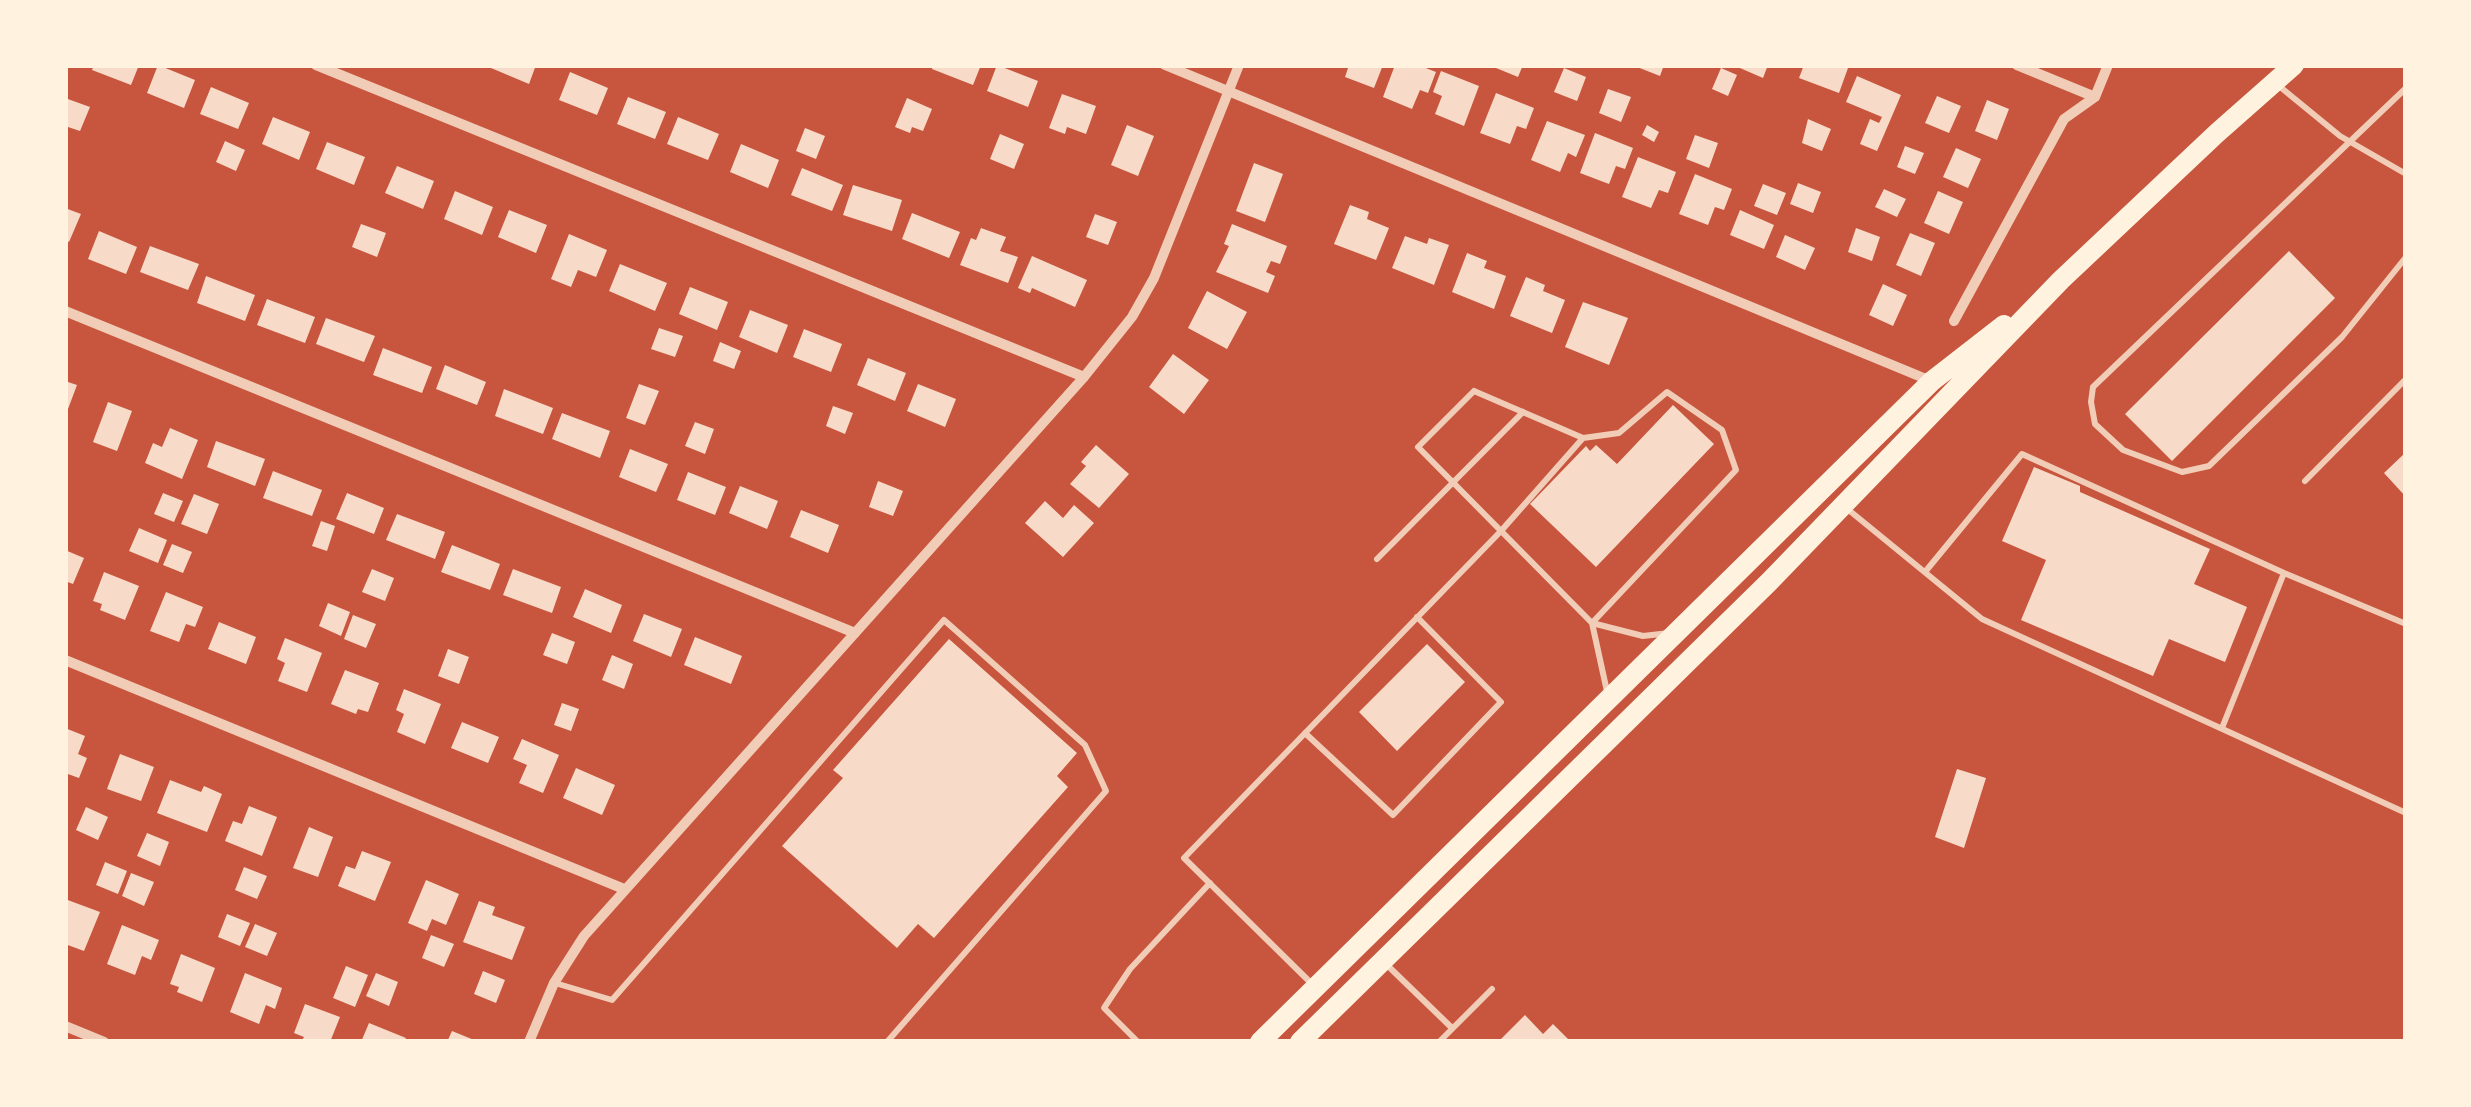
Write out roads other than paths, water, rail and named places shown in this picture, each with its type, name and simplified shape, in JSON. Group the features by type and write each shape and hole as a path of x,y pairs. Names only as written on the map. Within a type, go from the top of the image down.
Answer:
{"main road":[{"path":"1300,1042 1844,506 2061,280 2294,65"},
{"path":"1260,1042 1932,382 2061,280"}],"street":[{"path":"316,65 1084,377"},
{"path":"1165,65 1956,391"},
{"path":"529,1042 554,983 584,936 1084,377 1132,317 1154,278 1239,65"},
{"path":"2016,65 2095,97"},
{"path":"1954,321 2064,120 2095,97 2108,65"},
{"path":"65,312 854,633"},
{"path":"65,660 624,888"},
{"path":"65,1026 104,1042"}],"lane":[{"path":"2274,82 2350,143 2406,174"},
{"path":"2406,88 2092,387 2090,402 2095,424 2124,450 2182,472 2210,466 2342,337 2406,257"},
{"path":"2305,481 2406,379"},
{"path":"1592,623 1736,470 1722,430 1666,392 1620,433 1583,438 1474,391 1418,447 1592,623 1643,636 1675,633"},
{"path":"1378,559 1522,412"},
{"path":"1315,988 1184,858 1501,531 1583,438"},
{"path":"1925,572 2022,454 2406,624"},
{"path":"1844,506 1982,619 2406,812"},
{"path":"2222,728 2284,573"},
{"path":"1305,733 1392,815 1502,702 1417,617"},
{"path":"554,983 612,1000 944,620 1085,745 1106,791 887,1042"},
{"path":"1592,623 1608,699"},
{"path":"1138,1042 1104,1008 1130,969 1210,883"},
{"path":"1383,960 1452,1028"},
{"path":"1439,1042 1492,989"}]}
